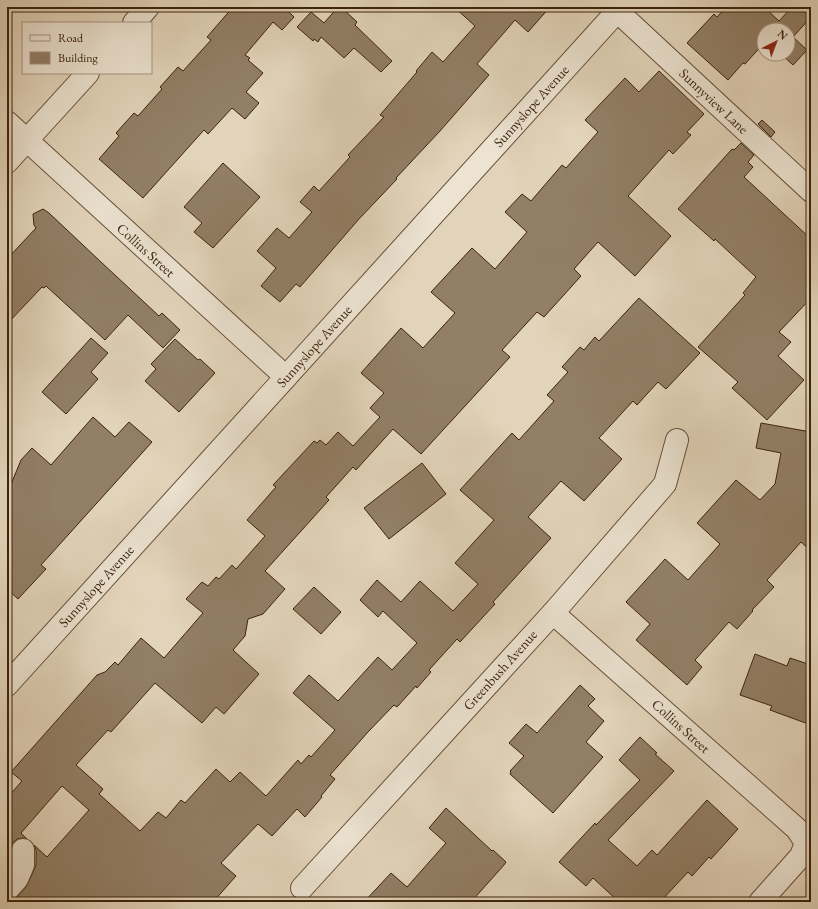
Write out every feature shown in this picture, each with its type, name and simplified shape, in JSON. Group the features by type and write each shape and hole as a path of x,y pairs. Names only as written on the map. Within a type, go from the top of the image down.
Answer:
{"street":[{"path":"135,22 148,7"},
{"name":"Sunnyview Lane","path":"619,9 811,191"},
{"name":"Sunnyslope Avenue","path":"7,685 619,9"},
{"path":"7,162 87,74"},
{"name":"Collins Street","path":"7,122 286,377"},
{"name":"Greenbush Avenue","path":"302,888 553,613 665,484 677,440"},
{"name":"Collins Street","path":"553,613 797,829 806,843 801,856 760,902"},
{"path":"7,890 17,879 23,865 23,850"}],"building":[{"path":"233,7 286,7 285,8 294,17 282,30 273,22 245,55 250,58 248,60 263,73 246,92 259,103 245,119 232,108 208,134 204,130 143,198 99,159 119,136 116,133 134,113 138,116 162,89 160,87 178,67 183,71 211,40 207,37"},
{"path":"338,7 341,7 357,22 355,25 392,61 381,72 354,48 344,58 321,37 318,42 314,39 313,41 297,27 311,12 324,23"},
{"path":"454,7 550,7 528,32 515,20 477,64 489,75 396,178 397,179 359,219 300,287 296,284 280,302 261,286 276,268 257,251 277,228 289,238 312,212 300,202 314,186 319,191 350,157 348,155 384,117 380,115 432,52 443,62 475,26"},
{"path":"726,7 764,7 779,21 792,7 801,7 811,17 796,34 796,22 756,22 756,52 745,64 743,63 728,80 687,43 714,14 717,17"},
{"path":"796,40 807,50 796,62"},
{"path":"659,71 704,114 687,132 691,135 673,154 669,150 628,196 671,236 635,276 598,242 574,269 581,276 544,317 537,312 502,350 510,357 421,454 393,429 356,470 353,467 326,497 329,500 265,571 285,589 263,614 248,619 245,636 233,650 259,674 224,714 216,707 202,723 155,683 111,732 108,730 76,765 103,789 99,794 140,831 158,812 166,818 181,800 185,803 216,769 230,782 240,772 266,796 298,760 301,764 309,755 311,757 335,730 293,693 309,675 338,701 378,657 392,670 417,643 383,611 378,617 360,600 377,580 401,602 420,581 453,611 478,584 455,563 494,520 460,490 512,433 519,440 554,401 547,395 568,372 562,367 580,347 584,350 595,337 599,341 639,298 700,353 666,389 658,382 637,405 633,401 599,438 622,459 584,501 561,481 528,517 551,538 493,602 495,604 460,642 457,639 429,670 431,672 417,688 416,686 397,707 394,705 330,775 335,779 305,817 297,809 272,836 258,824 221,863 236,876 213,902 10,902 26,887 34,870 36,865 36,850 34,845 47,857 89,810 62,786 21,833 27,839 17,839 12,843 10,850 10,862 7,871 7,798 22,781 11,772 97,675 105,672 115,662 118,665 141,638 164,658 203,613 186,599 202,582 208,586 216,577 219,579 232,565 236,569 265,536 247,520 276,487 273,485 314,441 317,443 320,440 326,445 338,432 353,446 380,417 370,408 384,393 361,373 401,328 423,348 455,313 431,292 472,248 495,269 527,232 505,212 522,194 531,201 562,165 566,168 598,132 585,120 625,78 639,92"},
{"path":"762,120 775,132 771,137 758,124"},
{"path":"741,143 754,155 748,162 753,167 744,177 811,239 811,298 779,332 791,342 778,356 804,380 767,420 732,388 738,382 698,347 745,295 743,293 756,277 715,239 714,241 678,209 732,149 734,150"},
{"path":"223,163 260,197 213,248 194,232 202,223 184,207"},
{"path":"43,209 159,316 162,313 180,330 163,348 128,315 105,340 46,286 44,288 42,287 7,324 7,259 36,228 34,225 33,214"},
{"path":"91,338 108,353 91,372 98,379 66,414 42,392"},
{"path":"175,339 215,373 179,412 145,381 156,369 151,364"},
{"path":"93,417 115,437 129,422 152,442 41,565 46,569 18,599 7,589 7,494 21,460 32,448 51,465"},
{"path":"761,423 811,432 811,551 801,542 767,580 774,587 752,610 753,611 737,629 729,622 695,660 702,667 687,685 636,640 650,624 626,602 665,559 688,580 720,544 697,523 736,480 760,500 775,484 781,453 756,448"},
{"path":"422,463 446,494 389,539 364,508"},
{"path":"314,587 341,612 321,634 293,609"},
{"path":"755,654 787,666 790,658 811,665 811,725 770,710 772,706 740,695"},
{"path":"580,685 595,699 588,706 604,721 586,742 603,757 553,813 510,774 510,771 524,756 509,743 526,724 537,733"},
{"path":"640,737 657,753 655,754 674,771 608,840 637,866 652,850 657,855 707,800 738,829 711,859 709,857 692,876 688,872 660,902 619,902 593,878 586,886 559,862 595,823 596,825 640,780 619,760"},
{"path":"446,808 506,862 504,865 471,902 364,902 391,873 407,887 446,843 429,828"}]}
